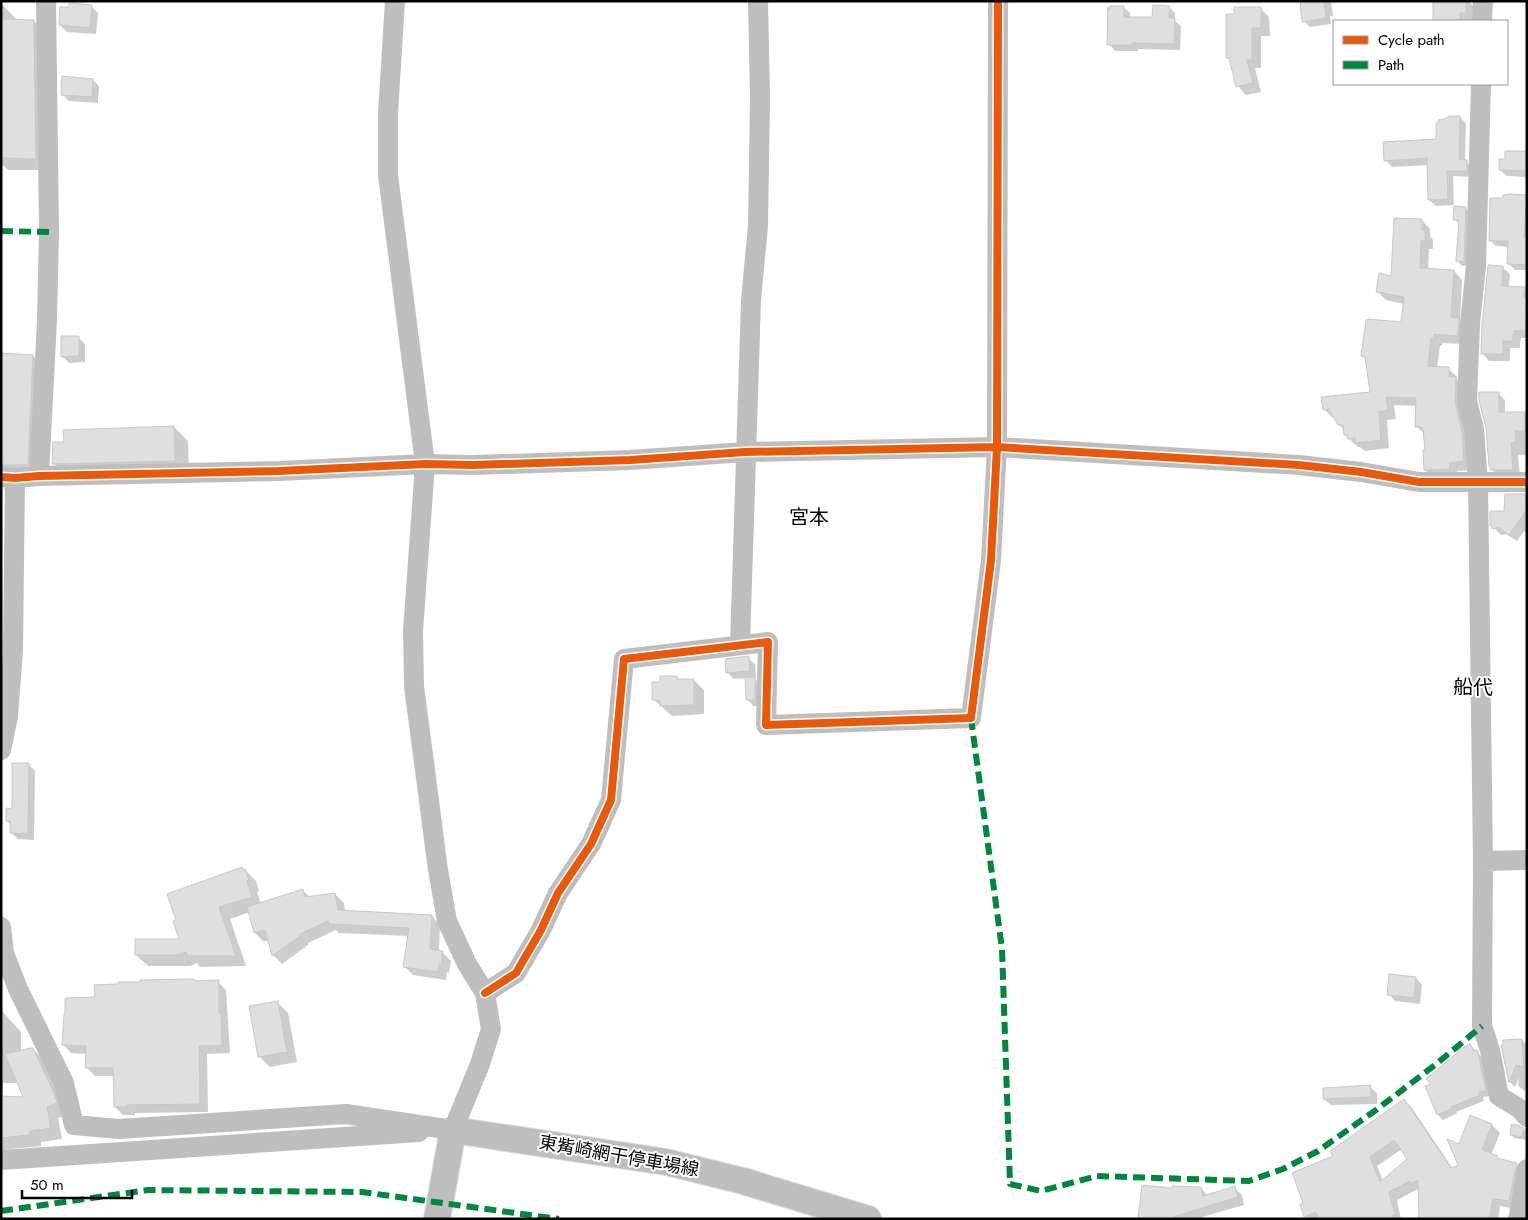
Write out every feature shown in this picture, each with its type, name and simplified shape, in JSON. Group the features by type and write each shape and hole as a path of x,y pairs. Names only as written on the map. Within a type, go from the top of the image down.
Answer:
{"main road":[{"path":"437,1219 453,1130"},
{"name":"東觜崎網干停車場線","path":"453,1130 666,1162 743,1181 868,1219"}],"street":[{"path":"39,476 47,320 49,232 46,1"},
{"path":"395,1 388,113 388,175 425,464 413,631 414,686 438,870 448,921 467,964 485,992 491,1029 480,1064 453,1130"},
{"path":"740,645 751,300 758,226 760,98 758,1"},
{"path":"485,992 516,973 541,930 558,893 591,844 610,800 624,659 768,642 766,725 971,718 991,560 997,447 998,1"},
{"path":"1482,20 1483,1"},
{"path":"1480,85 1476,266 1470,324 1467,401 1474,429 1478,483 1483,861 1482,1026 1490,1050 1499,1096 1520,1109 1527,1117"},
{"path":"1,750 8,717 13,650 8,477 279,471 425,464 473,465 630,460 745,452 997,447 1299,465 1361,472 1418,482 1527,482"},
{"path":"1483,861 1527,860"},
{"path":"1,926 4,953 18,989 64,1083 74,1126 118,1129 346,1114 453,1130"},
{"path":"1,1160 453,1130"},
{"path":"1518,1219 1527,1169"}],"building":[{"path":"1300,1 1324,1 1326,18 1302,22"},
{"path":"1433,1 1466,1 1466,13 1460,13 1460,20 1433,20"},
{"path":"69,3 92,5 90,28 59,25 60,7 69,7"},
{"path":"1153,5 1170,6 1169,18 1175,18 1174,44 1132,43 1132,45 1107,45 1108,9 1110,9 1110,6 1124,6 1124,17 1152,17"},
{"path":"1234,7 1261,7 1261,28 1252,28 1252,60 1247,60 1253,83 1236,87 1229,58 1226,58 1226,14 1234,14"},
{"path":"1,19 34,20 36,159 1,158"},
{"path":"62,76 93,79 92,97 61,95"},
{"path":"1448,116 1460,116 1459,159 1467,160 1467,171 1447,171 1448,199 1428,200 1427,158 1384,161 1383,142 1436,139 1436,123 1438,123 1438,120 1448,118"},
{"path":"1505,151 1527,151 1527,171 1499,170 1499,159 1505,159"},
{"path":"1503,195 1527,195 1524,237 1527,237 1527,265 1507,264 1508,241 1489,241 1490,198 1502,198"},
{"path":"1454,206 1466,207 1464,262 1456,261 1459,220 1453,220"},
{"path":"1394,218 1422,219 1425,241 1421,241 1420,268 1454,270 1451,317 1459,318 1458,336 1434,334 1434,338 1431,338 1428,366 1449,367 1449,377 1456,377 1455,401 1462,431 1464,461 1449,463 1450,469 1424,470 1423,429 1415,427 1416,398 1386,397 1388,410 1379,412 1381,440 1355,443 1355,438 1348,439 1347,435 1344,435 1343,425 1338,425 1329,409 1323,410 1321,397 1370,392 1365,357 1361,356 1366,320 1401,322 1404,297 1376,292 1379,273 1391,276"},
{"path":"1488,265 1503,266 1502,286 1525,287 1524,298 1527,298 1526,331 1514,331 1513,341 1503,341 1503,354 1481,354"},
{"path":"61,336 79,336 79,356 61,357"},
{"path":"1,353 33,355 28,465 1,465"},
{"path":"1479,392 1499,392 1499,412 1525,412 1525,431 1515,431 1516,442 1511,443 1513,470 1491,470 1489,466 1486,428 1479,400"},
{"path":"174,426 175,461 52,464 53,442 64,442 63,430"},
{"path":"1505,494 1527,494 1527,509 1509,535 1498,527 1492,529 1492,526 1490,526 1490,511 1504,511"},
{"path":"749,656 750,671 726,673 725,659"},
{"path":"660,676 694,679 694,705 660,706 660,700 652,700 652,682 660,682"},
{"path":"745,677 755,677 755,700 746,700"},
{"path":"12,763 29,763 28,834 10,833 10,821 6,821 6,808 11,809 12,806"},
{"path":"242,867 245,869 249,880 247,881 252,897 219,907 236,956 188,956 186,952 178,955 135,955 135,939 179,939 173,921 176,920 167,894"},
{"path":"303,889 305,897 335,893 338,910 432,915 430,949 443,951 441,964 439,964 437,972 403,967 409,928 329,924 328,921 300,934 300,936 272,956 265,930 254,933 247,907"},
{"path":"1389,974 1416,977 1414,998 1387,995"},
{"path":"194,979 194,981 219,980 219,1014 221,1014 222,1045 199,1046 200,1104 127,1105 127,1107 114,1107 113,1068 85,1068 86,1046 62,1045 65,998 95,997 94,985 140,982 140,980"},
{"path":"278,1001 287,1052 258,1057 249,1006"},
{"path":"1522,1039 1524,1067 1516,1065 1509,1083 1501,1045 1503,1045 1503,1040"},
{"path":"1470,1044 1474,1051 1477,1050 1486,1091 1479,1092 1480,1095 1437,1115 1425,1086 1431,1084 1426,1079 1458,1050"},
{"path":"33,1048 57,1103 47,1107 51,1128 30,1131 29,1135 1,1138 1,1096 23,1097 5,1054"},
{"path":"1371,1085 1371,1097 1323,1099 1323,1088"},
{"path":"1404,1099 1451,1168 1458,1165 1447,1139 1459,1144 1470,1115 1492,1124 1482,1150 1498,1156 1497,1158 1517,1163 1509,1201 1493,1199 1489,1219 1419,1219 1418,1180 1411,1184 1410,1181 1389,1192 1395,1215 1392,1216 1393,1219 1319,1219 1316,1212 1304,1217 1300,1204 1303,1203 1292,1173 1333,1156 1330,1151","holes":["1394,1140 1407,1159 1380,1182 1370,1157"]},
{"path":"1511,1124 1524,1128 1522,1137 1510,1135"},
{"path":"1142,1185 1172,1188 1172,1186 1201,1187 1203,1196 1235,1186 1238,1197 1173,1217 1173,1219 1138,1219"}],"marked path":[{"path":"1,231 49,232"},
{"path":"971,718 1002,949 1010,1184 1041,1191 1097,1176 1249,1181 1283,1169 1318,1151 1376,1110 1482,1026"},
{"path":"1,1211 148,1190 362,1192 559,1219"}],"cycle path":[{"path":"485,993 516,973 541,930 558,893 591,844 611,800 624,659 768,642 766,725 971,718 991,560 997,447 998,1"},
{"path":"1,477 279,471 425,464 473,465 630,460 745,452 997,447 1299,465 1361,472 1419,482 1527,482"}],"district":[{"name":"宮本","path":"809,517"},
{"name":"船代","path":"1473,687"}]}
